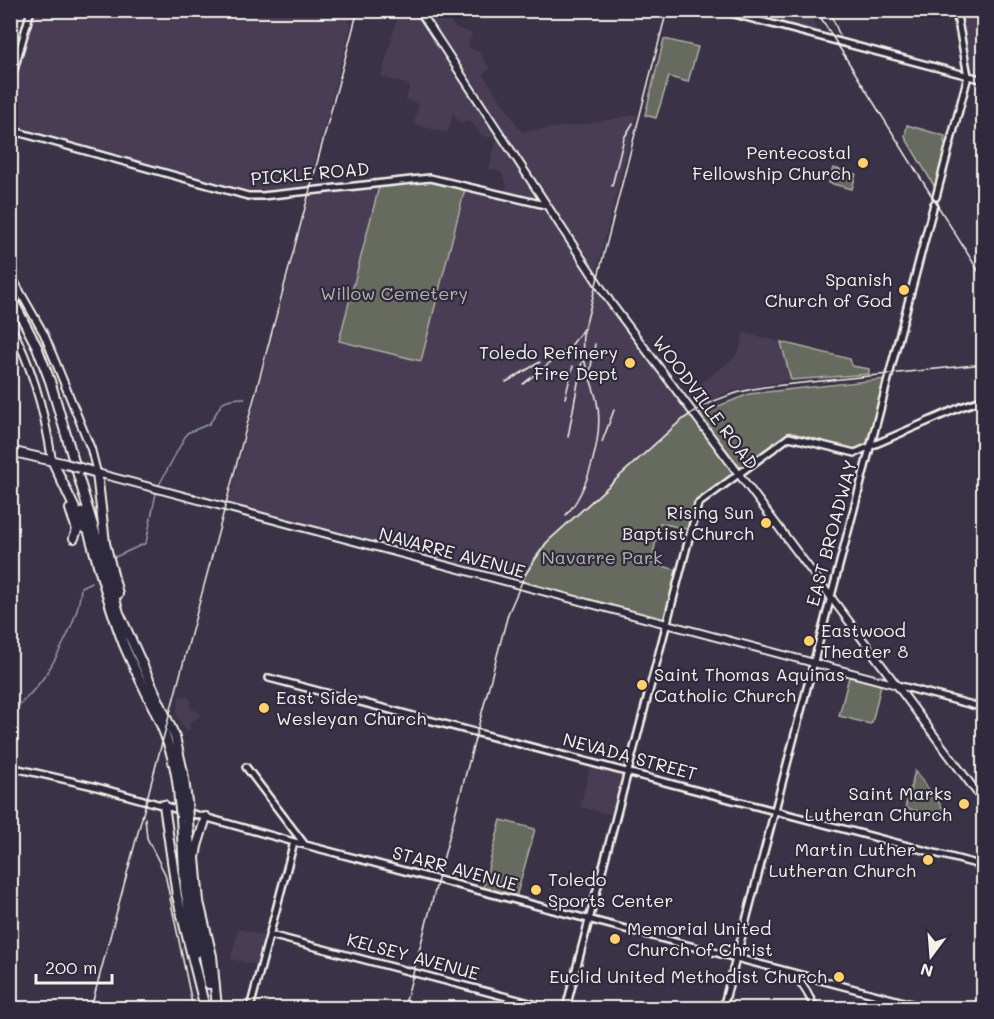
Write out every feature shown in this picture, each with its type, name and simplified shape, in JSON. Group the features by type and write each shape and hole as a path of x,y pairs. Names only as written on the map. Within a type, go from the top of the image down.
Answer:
{"highway":[{"path":"10,295 25,321 43,362 118,614 175,737 183,772 185,889 206,1008"},
{"path":"10,305 30,342 44,380 124,644 166,734 183,801"},
{"name":"NAVARRE AVENUE","path":"12,449 47,461 52,460"},
{"name":"NAVARRE AVENUE","path":"12,449 37,453 52,460 97,473"},
{"path":"52,460 101,574"},
{"path":"97,473 105,543 124,619 140,664"},
{"path":"67,493 78,532 74,538"},
{"path":"164,805 177,896 206,1008"},
{"path":"206,817 196,846 196,868 199,902 212,956 216,1008"},
{"path":"184,819 193,896 216,1008"}],"main road":[{"name":"WOODVILLE ROAD","path":"419,10 611,303 984,802"},
{"path":"10,274 44,334 92,449 97,473"},
{"path":"10,325 24,352 34,381 46,421 52,460"},
{"name":"NAVARRE AVENUE","path":"97,473 897,686"}],"street":[{"path":"10,84 31,10"},
{"path":"719,10 984,80"},
{"name":"EAST BROADWAY","path":"723,1008 968,76 956,10"},
{"name":"PICKLE ROAD","path":"10,130 248,196 430,178 545,205"},
{"path":"566,1008 698,505 789,437 855,453 984,399"},
{"name":"NEVADA STREET","path":"269,678 984,866"},
{"name":"NAVARRE AVENUE","path":"897,686 984,708"},
{"name":"STARR AVENUE","path":"10,767 164,805 305,845 927,1008"},
{"path":"246,767 305,845"},
{"path":"250,1008 294,842"},
{"name":"KELSEY AVENUE","path":"270,935 549,1008"},
{"path":"795,974 808,991"},
{"path":"803,985 806,977"},
{"path":"806,977 814,1008"}],"shaded area":[{"path":"344,10 351,24 308,188 260,194 241,191 11,127 11,104 35,11"},
{"path":"383,11 444,11 455,28 472,33 468,47 479,52 490,69 483,74 522,132 593,123 637,114 595,276 692,413 550,539 534,559 519,586 227,508 311,191 380,183 420,361 466,185 538,201 506,193 507,184 501,172 489,169 497,138 482,136 469,119 461,124 453,114 447,133 414,124 419,104 406,100 410,85 381,77 398,15","holes":["555,219 571,236 594,274"]},
{"path":"733,11 812,11 809,14 819,33"},
{"path":"957,13 983,19 983,78 969,74"},
{"path":"744,333 781,342 791,380 728,392 695,409 686,395 734,358 739,351"},
{"path":"180,696 188,696 192,702 189,705 201,715 188,724 191,728 187,731 176,715"},
{"path":"591,763 628,772 617,816 580,807"},
{"path":"238,929 267,936 260,966 231,959"}],"green space":[{"path":"664,39 698,47 688,82 669,77 656,118 645,115"},
{"path":"907,125 945,136 944,142 948,143 936,189 905,137"},
{"path":"833,168 856,174 852,189 829,183"},
{"name":"Willow Cemetery","path":"419,178 466,185 421,361 339,341 380,183"},
{"path":"781,342 850,359 852,366 869,369 869,374 791,380"},
{"path":"885,379 868,443 855,450 789,432 741,468 698,414 749,394"},
{"name":"Navarre Park","path":"692,413 738,473 699,502 691,530 660,523 651,563 681,571 667,625 519,586 534,559 550,539"},
{"path":"849,677 881,685 870,724 839,716"},
{"path":"915,771 952,820 905,808"},
{"path":"501,820 535,829 516,897 483,888"}],"waterway":[{"path":"159,485 187,433 209,424 225,401 245,398"},
{"path":"113,558 146,543 156,493"},
{"path":"10,714 40,683 48,671 74,619 81,587 91,582"}],"railway":[{"path":"91,1008 358,10"},
{"path":"566,515 574,505 587,477 598,430 597,402 583,353 583,335 667,10"},
{"path":"816,10 984,280"},
{"path":"829,10 840,36"},
{"path":"612,186 624,138 633,123"},
{"path":"523,384 571,346 583,329"},
{"path":"590,372 595,344"},
{"path":"568,437 582,361"},
{"path":"506,382 540,362"},
{"path":"404,1008 508,614 525,575 546,543 677,424 697,410 718,400 764,387 984,364"},
{"path":"565,398 573,366"},
{"path":"602,442 614,410"},
{"path":"145,818 147,838 165,874 193,1008"}],"place":[{"name":"Pentecostal Fellowship Church","path":"863,163"},
{"name":"Spanish Church of God","path":"904,290"},
{"name":"Toledo Refinery Fire Dept","path":"630,363"},
{"name":"Rising Sun Baptist Church","path":"766,523"},
{"name":"Eastwood Theater 8","path":"809,641"},
{"name":"Saint Thomas Aquinas Catholic Church","path":"642,685"},
{"name":"East Side Wesleyan Church","path":"264,708"},
{"name":"Saint Marks Lutheran Church","path":"964,804"},
{"name":"Martin Luther Lutheran Church","path":"928,860"},
{"name":"Toledo Sports Center","path":"536,890"},
{"name":"Memorial United Church of Christ","path":"615,939"},
{"name":"Euclid United Methodist Church","path":"839,977"}]}
